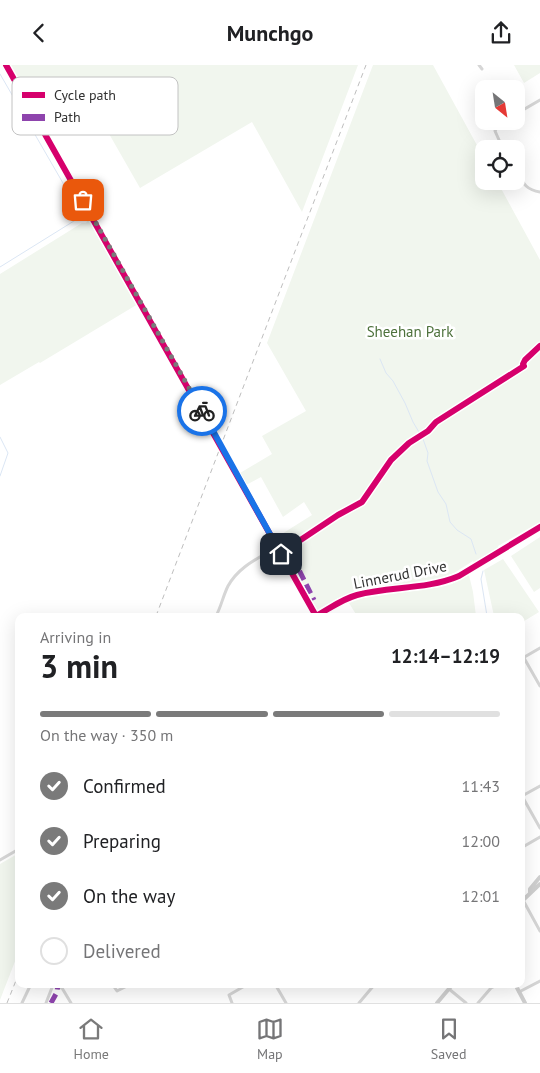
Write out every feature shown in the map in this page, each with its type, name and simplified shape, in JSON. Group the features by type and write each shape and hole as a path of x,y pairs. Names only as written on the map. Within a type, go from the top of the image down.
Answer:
{"main road":[{"path":"530,893 530,889 540,877"},
{"path":"525,898 540,884"},
{"path":"517,988 525,1003"},
{"path":"437,1003 449,989"}],"street":[{"path":"6,65 13,77"},
{"path":"480,65 482,69"},
{"path":"525,109 540,100"},
{"path":"45,135 314,613"},
{"path":"525,185 532,191 540,192"},
{"name":"Linnerud Drive","path":"321,613 338,603 356,596 448,581 540,527"},
{"path":"217,613 227,589 236,575 248,564 277,547"},
{"path":"525,656 540,648"},
{"path":"525,663 540,687"},
{"path":"525,795 540,786"},
{"path":"525,802 540,828"},
{"path":"525,846 540,837"},
{"path":"0,860 15,851"},
{"path":"525,906 540,931"},
{"path":"519,991 540,981"},
{"path":"22,1003 29,988"},
{"path":"46,1003 52,988"},
{"path":"62,988 71,1003"},
{"path":"232,1003 229,995 241,988"},
{"path":"277,988 286,1003"},
{"path":"359,1003 371,988"},
{"path":"478,1003 491,988"},
{"path":"449,989 466,1003"}],"green space":[{"path":"8,65 358,65 302,212 252,122 140,188 110,135 178,135 178,77 15,77"},
{"name":"Sheehan Park","path":"373,65 433,65 475,142 475,190 502,190 540,260 540,522 498,546 499,549 475,564 473,561 454,573 440,578 353,592 317,610 277,537 312,515 304,502 283,517 261,477 246,485 240,473 272,454 262,436 306,411 267,343"},
{"path":"514,65 540,65 540,73 525,82 525,80 522,80"},
{"path":"89,218 138,304 0,385 0,274 82,223 86,223"},
{"path":"540,537 540,588 534,592 511,556"},
{"path":"503,559 539,612 525,621 525,613 493,613 484,570"},
{"path":"469,575 476,613 355,613 349,603 363,598 452,584"},
{"path":"15,855 15,961 0,1000 0,864"}],"waterway":[{"path":"0,74 12,95"},
{"path":"0,267 82,216 35,135"},
{"path":"380,359 423,439 428,453 427,461 438,492 446,504 450,522 457,530 471,539 476,554"},
{"path":"0,437 8,453 0,476"},
{"path":"483,571 481,579 487,613"}],"railway":[{"path":"157,613 366,65"},
{"path":"7,1003 15,983"}],"marked path":[{"path":"291,559 295,562 314,600"},
{"path":"51,1003 58,988"}],"cycle path":[{"path":"6,65 13,77"},
{"path":"45,135 314,613"},
{"path":"295,562 286,554 296,543 338,515 362,502 391,460 409,443 428,431 436,422 524,366 525,360 540,346"},
{"path":"321,613 357,595 434,584 459,576 540,527"}],"way so far":[{"path":"83,200 202,411"}],"route":[{"path":"202,411 281,554"}]}
